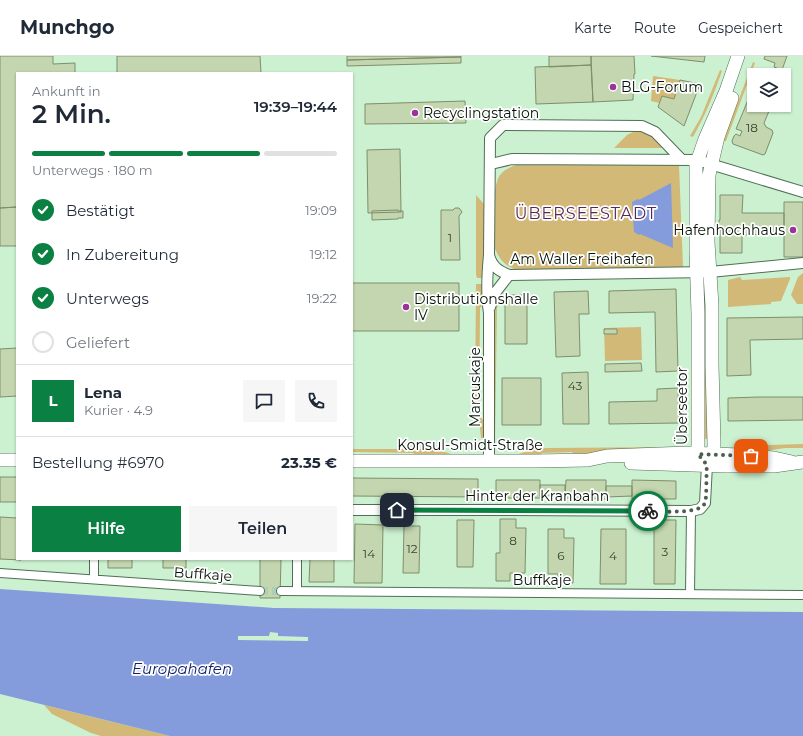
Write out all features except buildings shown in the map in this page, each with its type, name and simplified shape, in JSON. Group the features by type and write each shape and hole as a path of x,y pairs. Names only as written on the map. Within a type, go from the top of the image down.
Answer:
{"street":[{"name":"Überseetor","path":"710,460 698,454 698,321 695,178 697,160 726,91 738,56"},
{"path":"690,594 691,511 700,509 705,503 710,460 712,306 708,235 709,176 720,131 747,56"},
{"name":"Am Waller Freihafen","path":"682,160 655,132 642,126 503,125 490,138 491,262 500,272 509,275 710,272 803,263"},
{"path":"491,164 512,159 697,160 803,192"},
{"name":"Marcuskaje","path":"488,462 489,313 487,300 487,272 490,255"},
{"name":"Marcuskaje","path":"489,313 495,293 509,275"},
{"name":"Konsul-Smidt-Straße","path":"588,460 607,456 698,454"},
{"path":"0,460 16,460"},
{"name":"Konsul-Smidt-Straße","path":"353,461 488,462 588,460 610,463 710,460 724,466 774,466 798,462"},
{"name":"Hinter der Kranbahn","path":"353,510 691,511"},
{"path":"94,560 94,579"},
{"path":"297,560 297,591"},
{"name":"Buffkaje","path":"0,573 260,591"},
{"name":"Buffkaje","path":"281,591 803,595"}],"shaded area":[{"path":"753,62 755,63 753,68 751,68"},
{"path":"720,70 722,71 705,113 693,137 690,136 701,117"},
{"path":"653,76 680,80 674,99 662,96 659,103 651,101"},
{"path":"747,78 747,85 726,141 723,141"},
{"path":"635,131 649,134 666,148 614,148 627,135"},
{"path":"522,163 679,165 683,267 527,271 510,267 502,261 494,246 495,189 500,175 504,171"},
{"path":"476,195 484,204 484,278 477,278 476,275"},
{"path":"803,273 803,304 797,304 791,295 798,277"},
{"path":"740,277 742,280 790,277 790,279 781,301 771,302 771,304 728,307 728,280"},
{"path":"476,284 484,284 484,303 480,308 479,415 483,420 483,438 481,438 480,428 475,413"},
{"path":"702,285 706,285 707,314 707,439 703,439"},
{"path":"502,291 497,308 495,444 494,304"},
{"path":"641,327 642,360 605,361 604,328"},
{"path":"803,444 803,448 785,448 758,452 740,449 768,445"},
{"path":"676,447 675,449 576,456 572,452 542,453 537,457 516,455 530,450 546,448"},
{"path":"353,449 426,449 439,450 454,455 418,457 413,453 353,452"},
{"path":"44,705 170,736 101,736 91,733 52,714"}],"water":[{"path":"671,183 673,248 634,232 632,202 638,199 639,200"},
{"name":"Europahafen","path":"0,589 274,608 803,612 803,736 170,736 0,694"}],"pier":[{"path":"270,632 278,633 278,636 308,637 308,641 238,640 238,636 269,636"}],"tunnel":[{"path":"260,591 281,591"}],"way so far":[{"path":"648,511 691,511 700,509 705,503 707,465 698,454 751,456"}],"place":[{"name":"BLG-Forum","path":"613,87"},
{"name":"Recyclingstation","path":"415,113"},
{"name":"Hafenhochhaus","path":"793,230"},
{"name":"Distributionshalle IV","path":"406,307"}],"district":[{"name":"ÜBERSEESTADT","path":"586,213"}],"route":[{"path":"397,510 648,511"}]}
